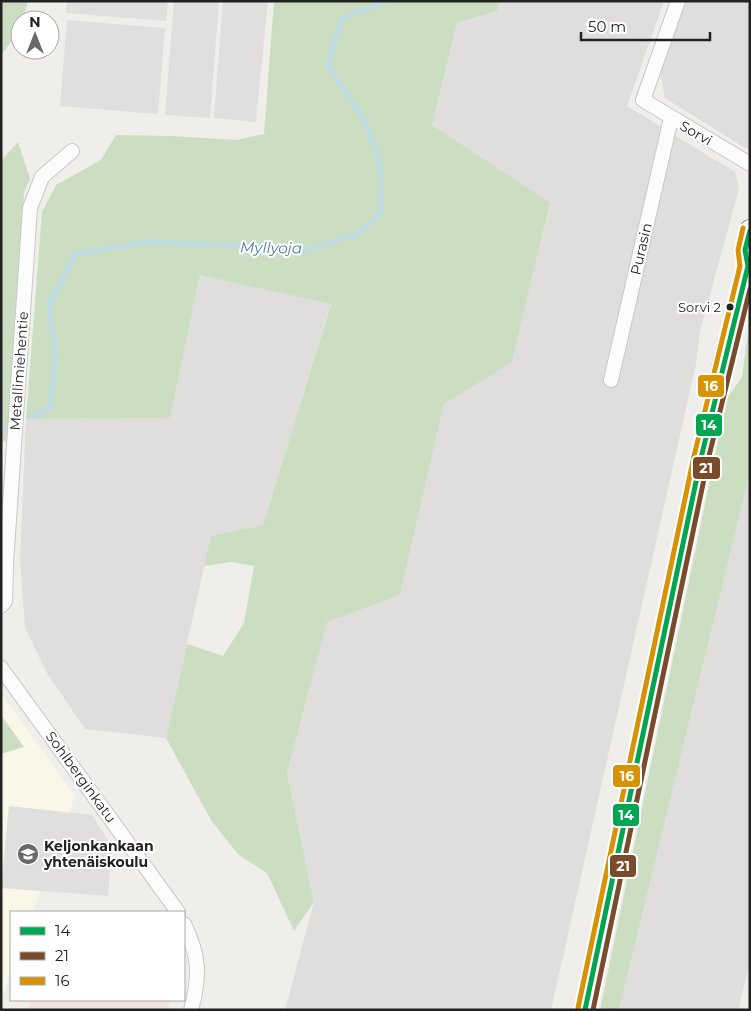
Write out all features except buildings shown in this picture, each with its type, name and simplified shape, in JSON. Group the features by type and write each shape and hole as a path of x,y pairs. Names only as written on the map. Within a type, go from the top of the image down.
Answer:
{"main road":[{"path":"585,1010 701,458 749,266 744,250 750,230"}],"street":[{"name":"Sorvi","path":"678,1 643,100 750,164"},
{"name":"Purasin","path":"611,380 672,118"},
{"name":"Metallimiehentie","path":"1,606 6,602 6,564 30,211 42,177 72,150"},
{"name":"Sohlberginkatu","path":"1,668 177,911"},
{"path":"185,926 196,957 197,985 191,1010"}],"shaded area":[{"path":"67,1 168,1 166,21 66,13"},
{"path":"174,1 219,1 210,118 165,115"},
{"path":"223,1 268,1 256,122 214,118"},
{"path":"501,1 664,1 627,106 735,172 739,189 700,331 696,364 551,1010 285,1010 314,902 287,773 327,621 400,595 444,404 512,361 550,204 432,125 457,23 497,11"},
{"path":"686,1 750,1 750,151 665,98 660,73"},
{"path":"67,20 165,28 158,114 60,106"},
{"path":"200,274 331,303 263,525 211,536 166,738 85,729 47,673 25,628 20,560 26,419 170,418"},
{"path":"750,472 750,965 739,1010 619,1010"},
{"name":"Keljonkankaan yhtenäiskoulu","path":"1,693 75,796 33,911 10,911 10,976 1,1000"},
{"path":"9,806 92,815 112,847 108,896 1,888"},
{"path":"31,1001 171,1001 167,1010 27,1010"}],"green space":[{"path":"1,1 28,1 26,10 10,10 10,43 2,54"},
{"path":"274,1 501,1 497,11 457,23 432,125 550,203 512,362 444,404 400,595 327,622 287,773 314,902 294,931 267,873 239,855 212,822 166,738 187,644 223,656 244,623 254,566 231,562 204,566 211,536 263,525 331,304 200,275 170,418 26,419 42,212 56,185 101,160 116,135 237,140 264,134"},
{"path":"18,142 30,179 24,192 10,443 1,440 1,161"},
{"path":"750,318 750,472 619,1010 600,1010 727,398 742,377"},
{"path":"1,715 24,747 1,754"}],"waterway":[{"name":"Myllyoja","path":"30,417 50,408 56,355 49,305 75,254 146,242 243,246 299,252 358,234 380,214 381,174 372,139 355,107 328,67 341,19 388,1"},
{"name":"Myllyoja","path":"1,432 5,428"}],"transit line":[{"name":"16","path":"578,1008 694,456 740,266 738,250 743,228"},
{"name":"14","path":"585,1010 701,458 748,266 745,250 750,231"},
{"name":"21","path":"593,1010 708,460 750,289"}],"place":[{"name":"Sorvi 2","path":"730,307"},
{"name":"Keljonkankaan yhtenäiskoulu","path":"28,854"}]}
